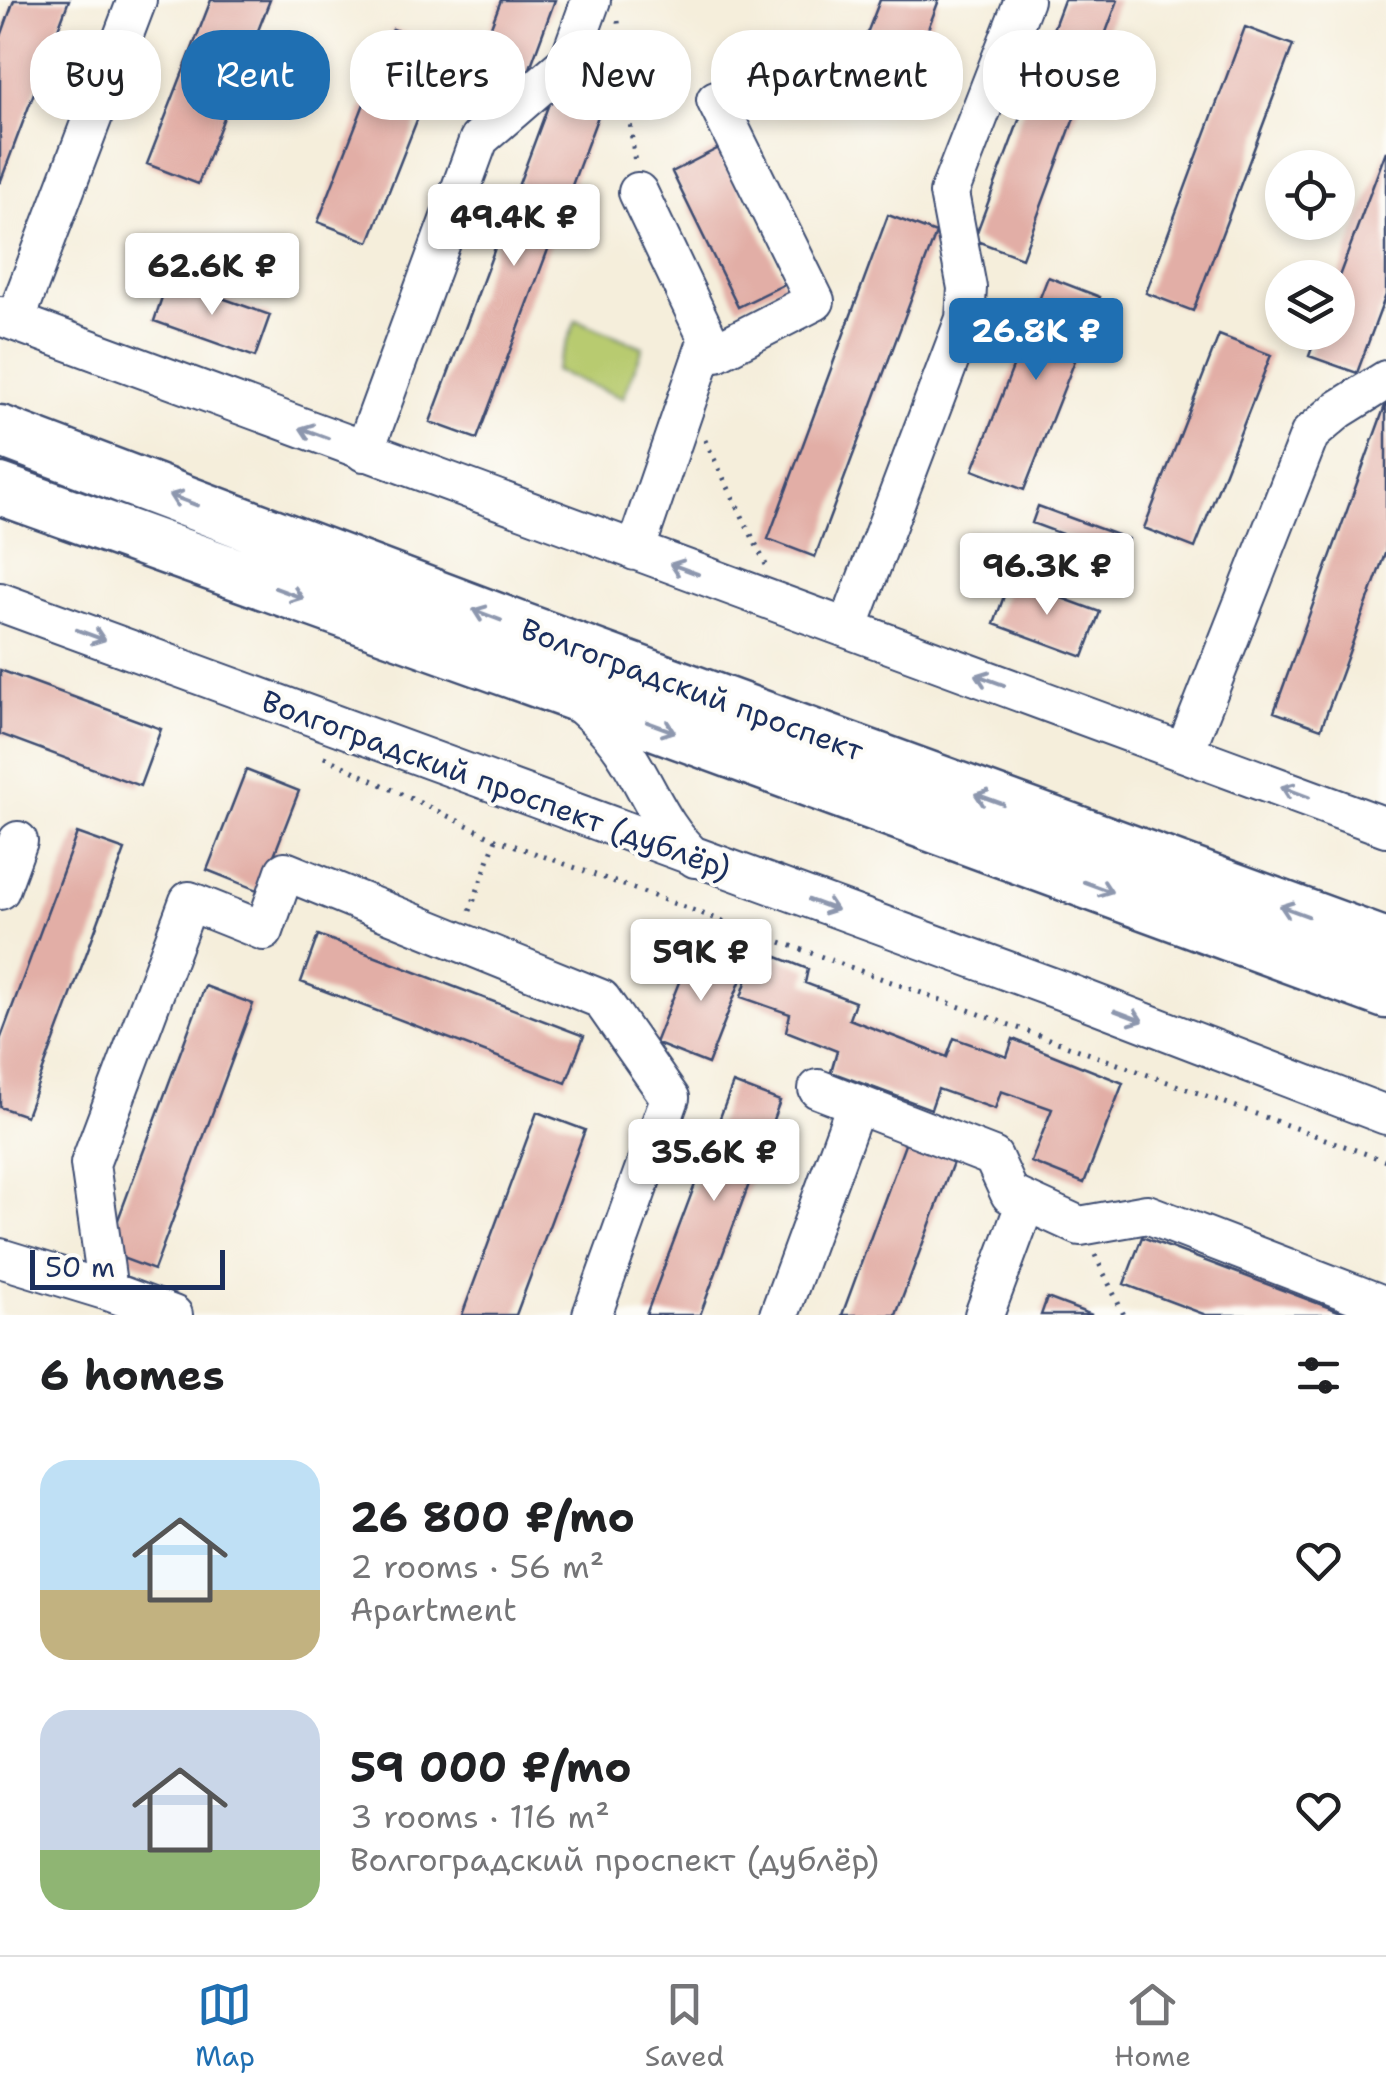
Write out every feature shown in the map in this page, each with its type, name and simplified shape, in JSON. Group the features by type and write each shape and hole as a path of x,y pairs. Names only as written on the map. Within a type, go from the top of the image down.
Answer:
{"main road":[{"name":"Волгоградский проспект","path":"0,432 1386,944"},
{"name":"Волгоградский проспект","path":"0,489 1386,992"}],"street":[{"path":"137,0 8,319 1386,826"},
{"path":"848,628 965,320 967,288 949,193 1024,0"},
{"path":"364,452 479,139 569,61 605,10"},
{"path":"638,192 716,352 816,301 726,120"},
{"path":"635,550 708,339"},
{"path":"1185,751 1310,434 1338,410 1386,380"},
{"name":"Волгоградский проспект (дублёр)","path":"0,602 1068,993 1386,1115"},
{"path":"566,692 606,726 628,756 670,832 697,859"},
{"path":"0,890 18,841"},
{"path":"108,1290 90,1164 189,901 264,931 285,872 601,999 670,1098 592,1315"},
{"path":"1328,972 1386,1012"},
{"path":"818,1089 993,1158 1010,1194 1080,1226 1148,1214 1386,1306"},
{"path":"778,1315 856,1105"},
{"path":"984,1315 1026,1202"},
{"path":"0,1258 108,1290 173,1315"}],"path":[{"path":"605,10 638,192"},
{"path":"686,402 769,572"},
{"path":"321,755 496,839 1386,1160"},
{"path":"459,941 496,839"},
{"path":"1080,1226 1124,1315"}],"green space":[{"path":"576,320 643,347 623,398 555,371"}],"building":[{"path":"14,0 69,0 58,30 30,30 30,103 0,183 0,39"},
{"path":"211,0 270,0 258,30 199,30"},
{"path":"501,0 555,0 526,79 525,30 490,30"},
{"path":"880,0 939,0 928,30 868,30"},
{"path":"1064,0 1118,0 1107,30 1053,30"},
{"path":"1245,27 1293,45 1193,311 1146,293"},
{"path":"181,77 181,120 223,120 198,184 147,164"},
{"path":"545,114 545,120 597,120 477,439 430,422"},
{"path":"358,120 417,120 369,242 318,222"},
{"path":"1019,120 1073,120 1022,258 974,240"},
{"path":"719,148 785,284 738,307 672,172"},
{"path":"1386,151 1386,295 1357,373 1309,356 1311,350 1355,350 1355,260 1345,260"},
{"path":"888,215 936,233 815,557 768,539"},
{"path":"1048,277 1100,297 1024,490 973,470"},
{"path":"168,279 270,315 255,357 154,321"},
{"path":"1219,335 1271,355 1195,548 1144,528"},
{"path":"1386,403 1386,551 1321,729 1274,712"},
{"path":"1038,506 1128,539 1121,556 1032,523"},
{"path":"1010,579 1100,612 1083,657 994,624"},
{"path":"0,670 161,729 140,786 0,734"},
{"path":"246,770 299,791 260,891 207,870"},
{"path":"77,833 125,850 26,1116 0,1107 0,1040"},
{"path":"318,935 584,1036 566,1083 301,982"},
{"path":"694,944 747,964 708,1064 655,1043"},
{"path":"757,949 808,969 805,983 855,1002 849,1019 947,1057 954,1038 1007,1057 1013,1039 1123,1083 1084,1183 1031,1162 1052,1109 1001,1091 995,1109 938,1089 931,1109 831,1072 837,1051 786,1031 790,1014 741,997"},
{"path":"205,986 253,1004 154,1270 106,1252"},
{"path":"733,1083 780,1101 700,1315 646,1315"},
{"path":"537,1112 585,1130 516,1315 462,1315"},
{"path":"907,1139 955,1157 896,1315 842,1315"},
{"path":"1142,1237 1349,1315 1206,1315 1124,1284"},
{"path":"1047,1298 1092,1315 1041,1315"}]}
